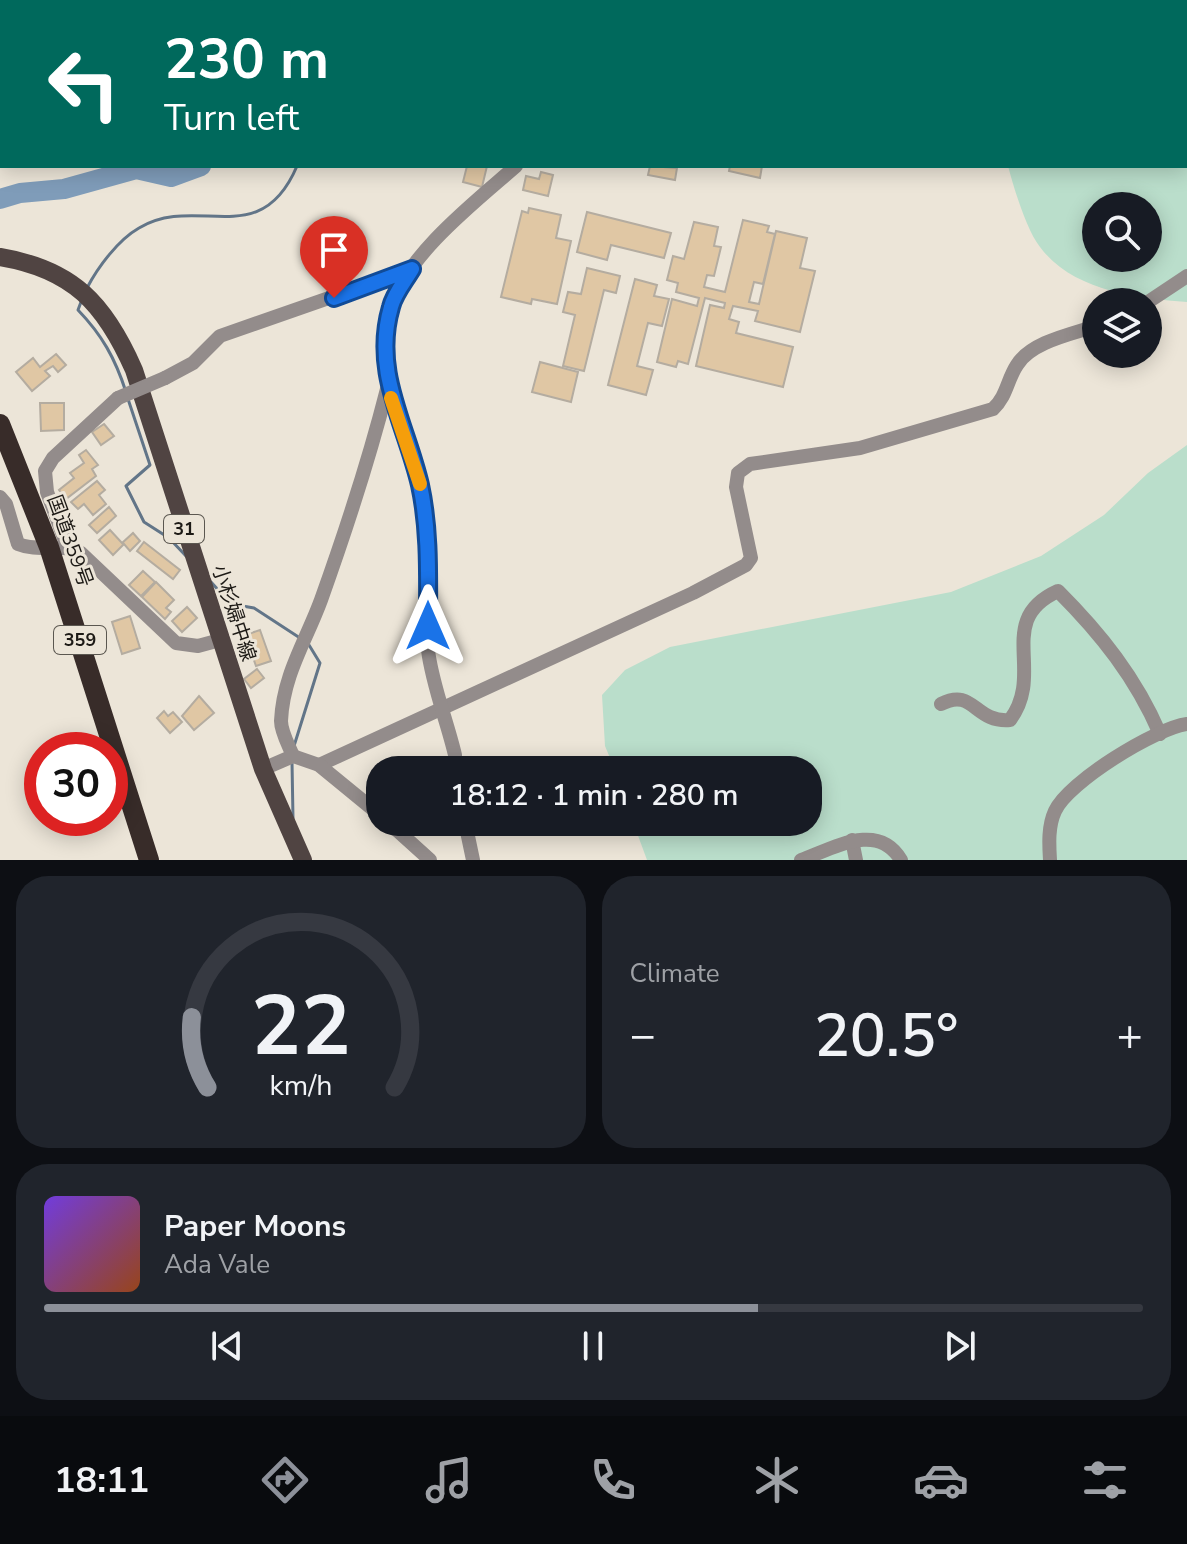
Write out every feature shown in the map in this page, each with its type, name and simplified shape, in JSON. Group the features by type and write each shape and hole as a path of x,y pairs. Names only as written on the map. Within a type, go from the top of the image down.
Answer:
{"highway":[{"name":"国道359号","path":"0,424 58,547 149,860"}],"main road":[{"name":"小杉婦中線","path":"0,257 52,272 76,285 101,309 118,334 143,395 263,769 303,860"}],"street":[{"path":"453,756 444,708 428,651 427,535 420,486 388,386 384,354 391,305 412,269 453,222 514,168"},
{"path":"58,547 45,471 53,458 118,398 193,363 220,336 412,269"},
{"path":"1162,293 1187,276"},
{"path":"319,765 746,565 751,558 736,487 738,473 750,464 860,448 993,409 1003,400 1018,363 1029,353 1082,332"},
{"path":"293,756 280,725 285,694 300,643 320,603 348,524 388,386"},
{"path":"0,497 6,504 18,544 33,550 58,547 81,553 176,643 198,646 220,640"},
{"path":"941,704 951,699 967,700 987,718 1010,720 1020,708 1026,680 1023,626 1027,614 1058,591 1092,625 1123,666 1143,696 1160,734"},
{"path":"1050,860 1049,835 1054,812 1067,795 1091,775 1160,734 1187,724"},
{"path":"263,769 293,756 319,765 366,804"},
{"path":"403,836 430,860"},
{"path":"468,836 473,860"},
{"path":"801,860 852,840 877,838 895,851 901,860"},
{"path":"852,840 856,860"}],"green space":[{"path":"1009,168 1187,168 1187,302 1162,300 1162,288 1102,288 1088,283 1054,262 1030,230"},
{"path":"1187,445 1187,860 647,860 638,836 822,836 822,756 609,756 605,746 602,695 625,670 670,647 951,592 1041,556 1104,515 1148,473"}],"building":[{"path":"466,168 487,168 482,187 463,182"},
{"path":"650,168 677,168 675,180 648,175"},
{"path":"730,168 762,168 760,178 729,171"},
{"path":"541,172 553,175 548,196 523,190 526,176 539,179"},
{"path":"529,208 561,215 556,238 571,241 557,304 532,299 531,304 501,297 522,211 528,213"},
{"path":"587,212 671,233 664,258 611,245 607,260 577,252"},
{"path":"743,220 769,226 767,232 775,234 763,284 754,282 749,302 759,304 776,231 807,238 800,268 815,271 800,332 755,321 758,311 733,306 729,319 739,322 736,333 793,347 783,387 696,366 710,305 724,308 725,303 705,298 688,364 678,361 676,367 657,362 672,299 697,306 699,298 676,292 678,283 667,280 673,256 684,259 694,222 718,227 714,246 721,247 714,276 707,275 704,287 725,292"},
{"path":"587,268 620,276 616,293 604,290 584,371 563,366 575,315 563,312 568,292 581,294"},
{"path":"635,279 657,285 654,296 669,299 662,326 648,323 637,366 653,370 646,395 608,385"},
{"path":"56,354 66,365 58,372 53,366 45,371 50,376 32,391 16,372 33,358 40,367"},
{"path":"540,362 578,372 571,402 532,392"},
{"path":"40,403 64,403 64,430 41,431"},
{"path":"104,424 114,436 101,445 92,432"},
{"path":"86,450 98,465 92,469 96,476 66,499 59,490 74,478 70,473 84,463 79,455"},
{"path":"97,481 105,490 99,495 106,504 93,515 84,504 78,509 71,502"},
{"path":"109,507 116,516 97,533 89,525"},
{"path":"110,530 122,543 133,533 140,541 130,551 124,544 113,555 99,540"},
{"path":"144,542 180,570 173,579 137,551"},
{"path":"143,571 155,582 141,596 129,585"},
{"path":"156,582 174,600 166,608 171,612 165,619 142,597"},
{"path":"187,607 197,618 182,632 172,621"},
{"path":"130,616 140,648 122,654 112,622"},
{"path":"260,630 271,661 256,666 245,635"},
{"path":"257,669 264,678 251,688 244,679"},
{"path":"199,696 214,713 194,730 182,716"},
{"path":"164,711 168,716 173,712 182,722 170,733 157,718"}],"waterway":[{"path":"0,199 20,193 64,189 136,169 171,177 196,168"},
{"path":"87,288 109,255 139,228 161,219 183,216 246,215 265,207 282,192 296,168"},
{"path":"81,302 78,310 107,348 126,392"},
{"path":"128,399 150,465 126,486 144,522 169,538 186,556"},
{"path":"211,582 231,604 254,608 300,638"},
{"path":"294,746 320,663 309,645"},
{"path":"292,762 293,818"}],"slow traffic":[{"path":"391,398 420,484"}],"route":[{"path":"334,298 412,269 391,305 384,354 395,412 420,486 427,535 428,626"}]}
